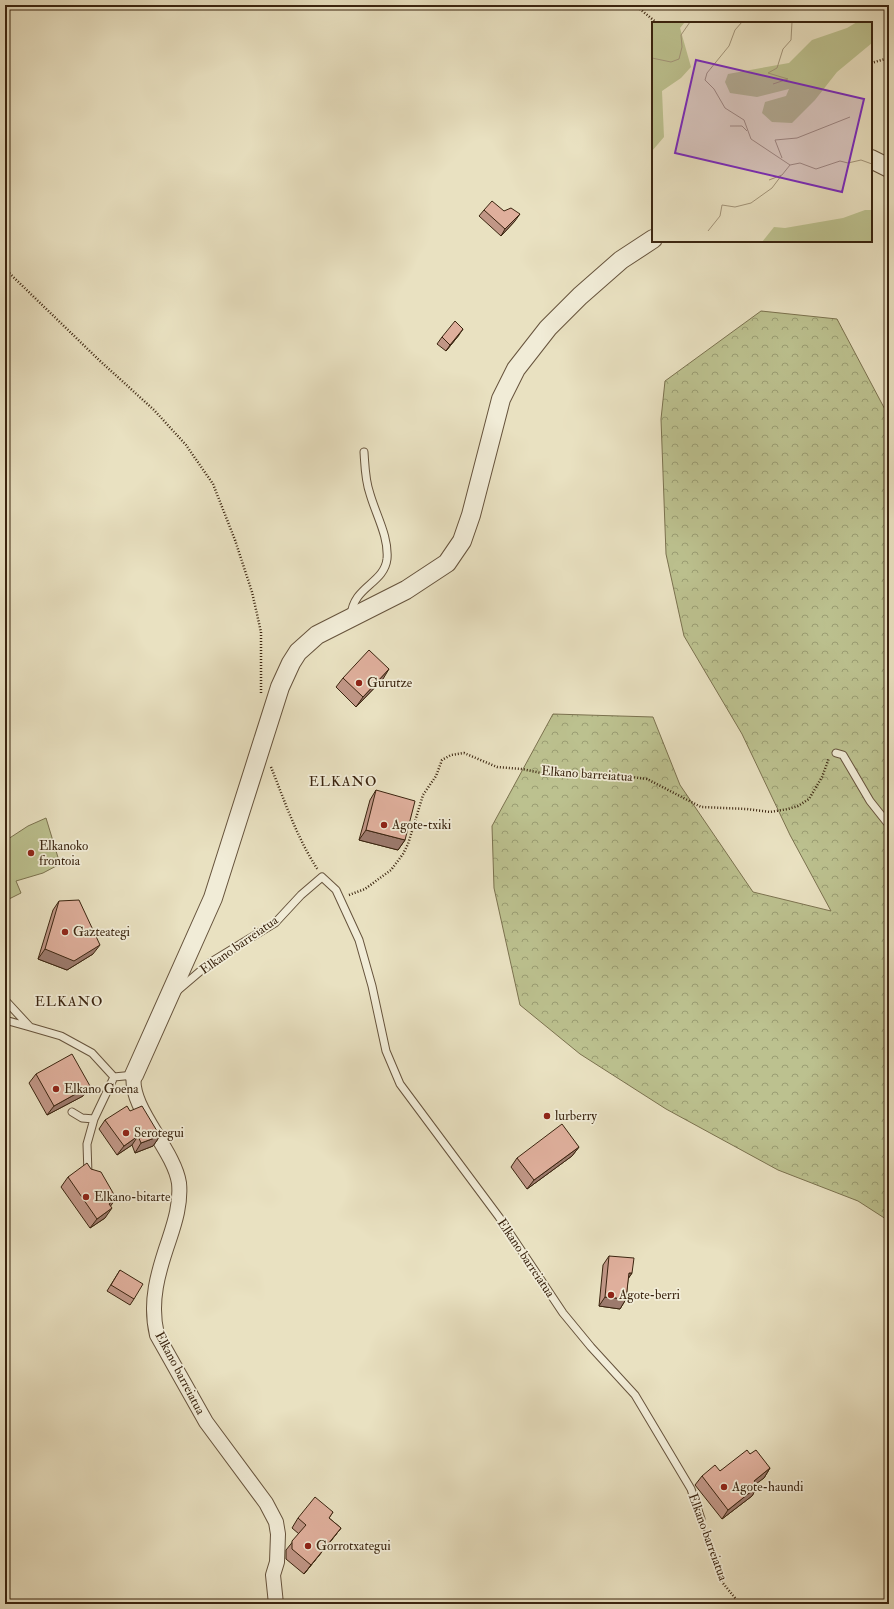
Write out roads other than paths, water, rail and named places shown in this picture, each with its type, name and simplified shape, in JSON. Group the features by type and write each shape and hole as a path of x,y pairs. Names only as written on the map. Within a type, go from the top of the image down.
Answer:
{"street":[{"path":"872,160 889,168"},
{"path":"134,1075 214,898 280,687 291,664 304,646 317,635 351,616 406,590 447,562 462,541 471,516 501,399 516,369 548,328 580,296 621,260 652,240"},
{"name":"Elkano barreiatua","path":"134,1075 133,1081 140,1104 175,1168 179,1183 176,1218 154,1294 154,1320 158,1335 206,1422 266,1503 276,1522 278,1534 276,1562 273,1575 276,1604"}],"lane":[{"path":"351,616 351,608 357,598 379,576 387,559 384,535 367,485 364,452"},
{"path":"836,753 843,755 870,800 889,825"},
{"name":"Elkano barreiatua","path":"168,999 211,962 275,923 301,895 322,877 333,886 340,898 363,952 372,986 380,1034 388,1060 400,1084 499,1217 563,1313 591,1347 635,1395 691,1489 701,1519"},
{"path":"5,1000 30,1027"},
{"path":"5,1020 61,1036 92,1053 114,1077"},
{"path":"114,1077 134,1075"},
{"path":"88,1174 87,1144 94,1119 114,1077"},
{"path":"72,1112 82,1118 94,1119"}],"place":[{"name":"Gurutze","path":"359,683"},
{"name":"Agote-txiki","path":"384,825"},
{"name":"Elkanoko frontoia","path":"31,853"},
{"name":"Gazteategi","path":"65,932"},
{"name":"Elkano Goena","path":"56,1089"},
{"name":"lurberry","path":"547,1116"},
{"name":"Serotegui","path":"126,1133"},
{"name":"Elkano-bitarte","path":"86,1197"},
{"name":"Agote-berri","path":"611,1295"},
{"name":"Agote-haundi","path":"724,1487"},
{"name":"Gorrotxategui","path":"308,1546"}],"district":[{"name":"ELKANO","path":"343,781"},
{"name":"ELKANO","path":"69,1001"}]}
